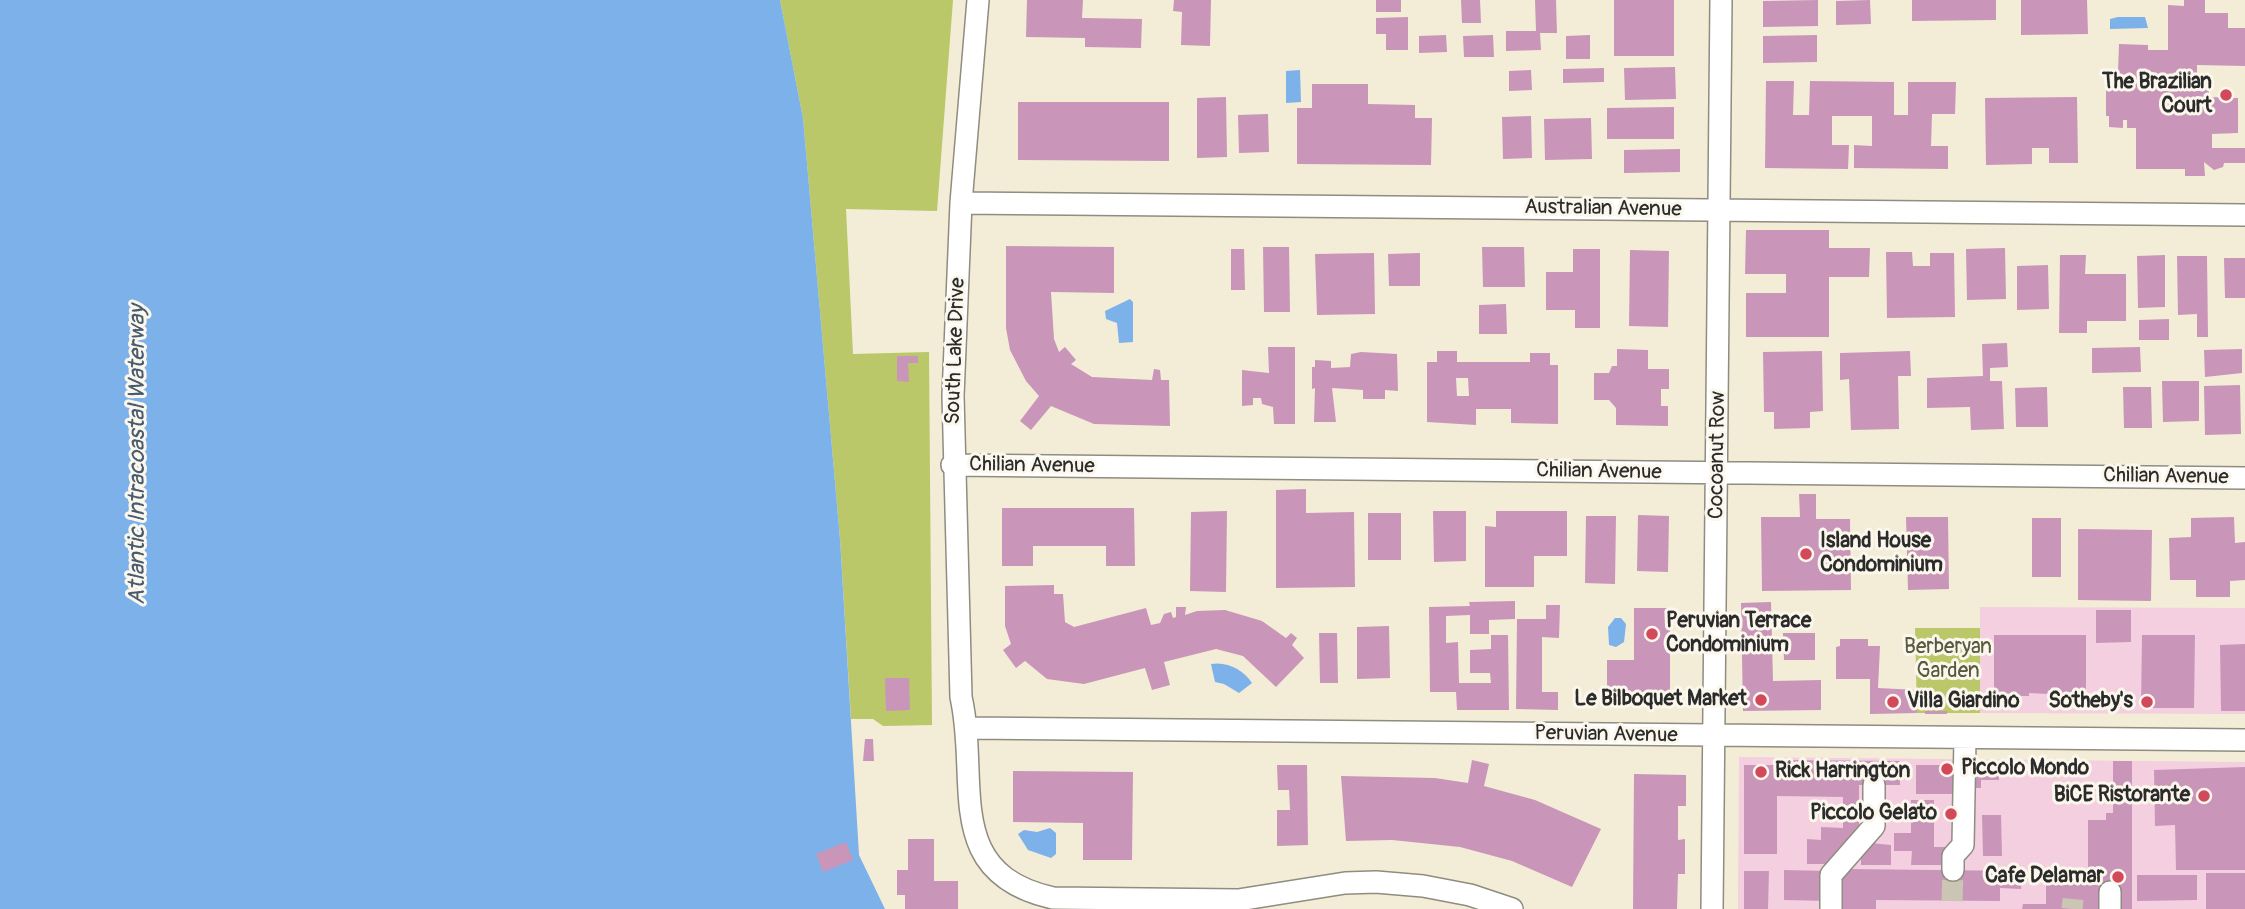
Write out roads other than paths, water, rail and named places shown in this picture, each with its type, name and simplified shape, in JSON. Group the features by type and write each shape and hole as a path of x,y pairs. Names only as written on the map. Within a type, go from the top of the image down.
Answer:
{"street":[{"name":"South Lake Drive","path":"978,0 961,203 952,465 961,697 968,728 971,818 977,845 1000,875 1023,891 1071,898 1238,900 1345,883 1376,882 1435,888 1512,909"},
{"name":"Cocoanut Row","path":"1712,909 1716,736 1721,0"},
{"name":"Australian Avenue","path":"961,203 2245,215"},
{"name":"Chilian Avenue","path":"952,465 2245,478"},
{"name":"Peruvian Avenue","path":"968,728 2245,740"},
{"path":"1953,870 1953,856 1963,845 1965,738"},
{"path":"1831,909 1831,875 1874,826 1874,785"}],"water":[{"name":"Atlantic Intracoastal Waterway","path":"0,0 780,0 803,118 840,539 859,855 885,909 0,909"},
{"path":"2145,17 2148,28 2110,29 2110,19"},
{"path":"1300,70 1301,102 1286,103 1286,71"},
{"path":"1130,299 1133,302 1133,342 1119,343 1117,323 1106,319 1105,311"},
{"path":"1615,618 1621,618 1626,624 1624,642 1616,647 1609,645 1608,627"},
{"path":"1211,664 1234,667 1252,683 1239,693 1215,682"},
{"path":"1050,828 1056,833 1056,854 1051,858 1028,850 1018,834 1024,830 1037,832"}],"tunnel":[{"path":"1874,785 1875,761"},
{"path":"1952,901 1953,870"},
{"path":"2072,909 2073,899"}],"place":[{"name":"The Brazilian Court","path":"2226,95"},
{"name":"Island House Condominium","path":"1806,554"},
{"name":"Peruvian Terrace Condominium","path":"1652,634"},
{"name":"Le Bilboquet Market","path":"1761,700"},
{"name":"Villa Giardino","path":"1893,702"},
{"name":"Sotheby's","path":"2147,702"},
{"name":"Piccolo Mondo","path":"1947,769"},
{"name":"Rick Harrington","path":"1761,772"},
{"name":"BiCE Ristorante","path":"2204,796"},
{"name":"Piccolo Gelato","path":"1951,814"},
{"name":"Cafe Delamar","path":"2118,877"}],"park label":[{"name":"Berberyan Garden","path":"1948,660"}]}
